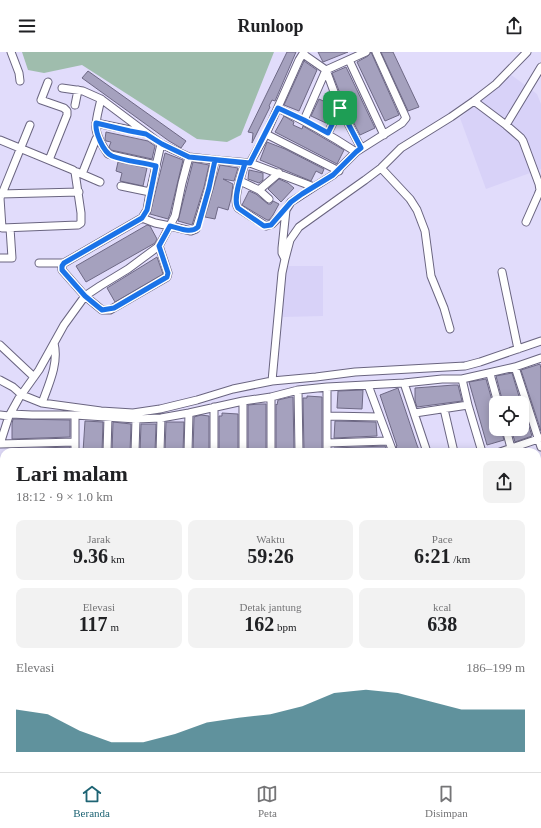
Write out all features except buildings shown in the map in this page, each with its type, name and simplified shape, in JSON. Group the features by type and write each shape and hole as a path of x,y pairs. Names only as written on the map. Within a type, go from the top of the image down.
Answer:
{"street":[{"path":"11,52 19,73 20,81"},
{"path":"304,120 326,70 366,52"},
{"path":"358,150 326,70 304,53 299,60 266,134 248,163 240,181 236,205 264,226 268,226 286,210 291,202 338,171 358,150 402,123 406,118 376,52"},
{"path":"272,381 282,273 290,240 299,228 381,168 401,148 451,118 474,101 496,84 527,52"},
{"path":"349,60 384,135"},
{"path":"506,125 541,67"},
{"path":"48,82 40,100 64,108 67,111 67,115 49,160"},
{"path":"62,88 83,91 101,99 146,134 162,144 189,157 248,163 314,187"},
{"path":"75,105 78,90"},
{"path":"101,99 95,128 104,148 111,155 156,166"},
{"path":"474,101 521,138 540,190 526,222"},
{"path":"278,108 304,120 358,150"},
{"path":"328,133 340,108"},
{"path":"96,123 146,134"},
{"path":"30,125 1,194 1,228 78,225 81,223 79,173 96,139"},
{"path":"266,134 338,171"},
{"path":"0,140 100,182"},
{"path":"39,263 64,263 142,218 147,210 162,144"},
{"path":"75,442 0,444 10,415 64,325 85,296 128,269 159,246 175,216 189,157"},
{"path":"142,218 156,223 191,231 196,229 198,227 209,188 215,160"},
{"path":"381,168 410,199 417,210 425,231 431,276 444,308 450,329"},
{"path":"259,190 279,173"},
{"path":"240,181 259,190 269,199"},
{"path":"121,186 150,192"},
{"path":"1,194 79,192"},
{"path":"285,259 282,253 282,248 286,210"},
{"path":"0,258 12,258 10,228"},
{"path":"64,263 62,270 85,296 102,310 110,310 167,277 168,273 159,246"},
{"path":"502,272 518,349"},
{"path":"0,380 13,387 22,395 42,403 101,411 132,413 148,412 197,400 233,389 272,381 354,372 465,366 541,341"},
{"path":"42,403 56,356 54,343"},
{"path":"0,345 34,377"},
{"path":"0,415 75,415 136,419 161,418 243,401 271,397 298,390 442,379 462,379 490,374 541,358"},
{"path":"515,367 540,439 541,447"},
{"path":"490,374 496,396"},
{"path":"462,379 481,448"},
{"path":"404,383 426,448"},
{"path":"368,385 391,448"},
{"path":"326,448 327,387"},
{"path":"298,390 299,448"},
{"path":"271,397 271,448"},
{"path":"243,401 243,448"},
{"path":"415,413 468,405"},
{"path":"214,407 214,448"},
{"path":"444,409 453,448"},
{"path":"188,448 189,413"},
{"path":"75,415 75,448"},
{"path":"327,416 379,417"},
{"path":"107,448 108,417"},
{"path":"160,448 161,418"},
{"path":"135,448 136,419"},
{"path":"508,436 511,448 540,439"},
{"path":"327,443 388,441"}],"shaded area":[{"path":"510,74 537,94 541,104 541,169 486,189 460,118"},
{"path":"283,266 323,266 323,316 283,317"}],"green space":[{"path":"22,52 274,52 241,135 227,142 197,139 82,65 44,73 28,70"}],"route":[{"path":"278,108 328,133 340,108 361,148 333,175 291,202 286,210 271,225 264,226 236,205 237,193 245,163 215,160 198,227 191,231 170,226 159,246 168,273 167,277 163,280 110,310 102,310 85,296 62,270 64,263 142,218 147,210 156,166 108,154 96,132 96,123 146,134 162,144 189,157 230,161 250,163 278,108"}]}
